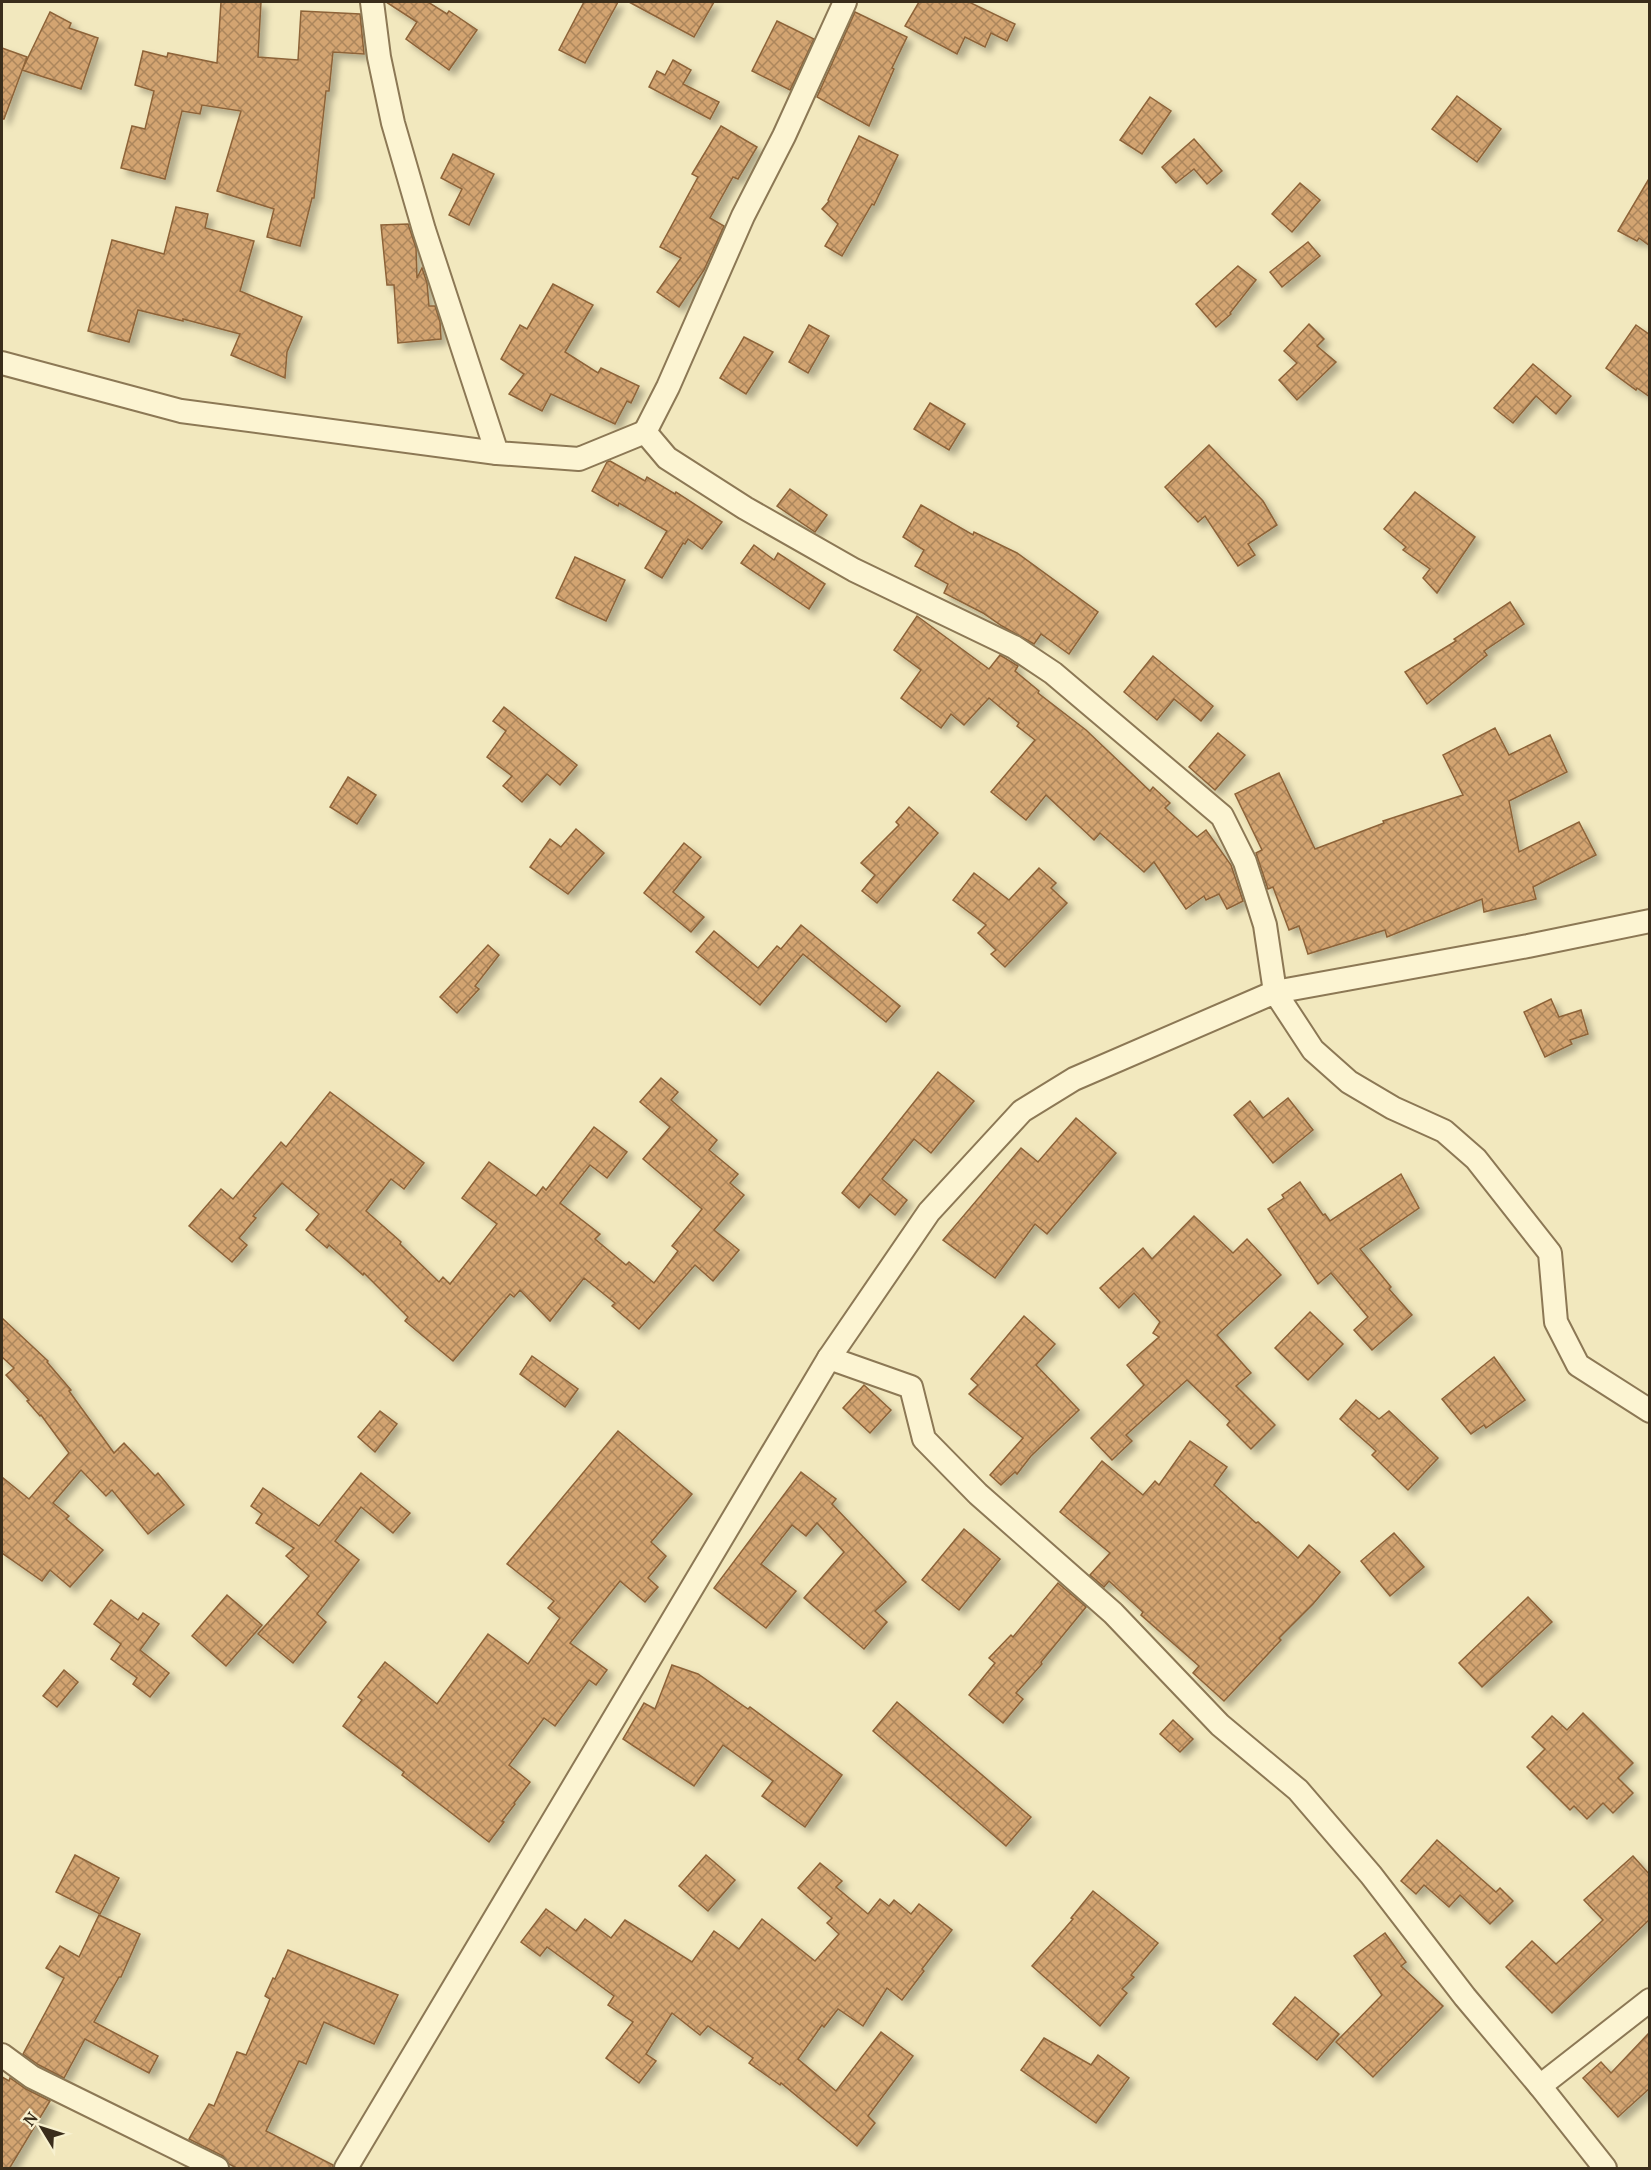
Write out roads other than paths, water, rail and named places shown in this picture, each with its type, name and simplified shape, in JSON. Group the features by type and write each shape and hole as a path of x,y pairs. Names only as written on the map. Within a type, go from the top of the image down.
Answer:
{"street":[{"path":"372,2 379,57 393,123 424,230 497,453"},
{"path":"2,363 181,411 497,453 579,459 645,432 668,387 743,216 784,136 846,2"},
{"path":"645,432 667,458 745,508 854,570 1014,647 1044,666 1222,816 1245,862 1265,925 1275,992 1313,1050 1348,1082 1393,1108 1444,1131 1476,1159 1550,1253 1557,1322 1578,1365 1650,1411"},
{"path":"346,2169 829,1358 929,1212 1022,1111 1074,1078 1275,992 1528,946 1650,921"},
{"path":"829,1358 911,1387 924,1439 978,1494 1113,1613 1220,1725 1298,1790 1371,1875 1465,1997 1540,2086 1605,2169"},
{"path":"1540,2086 1650,2000"},
{"path":"2,2055 32,2077 217,2169"}]}
